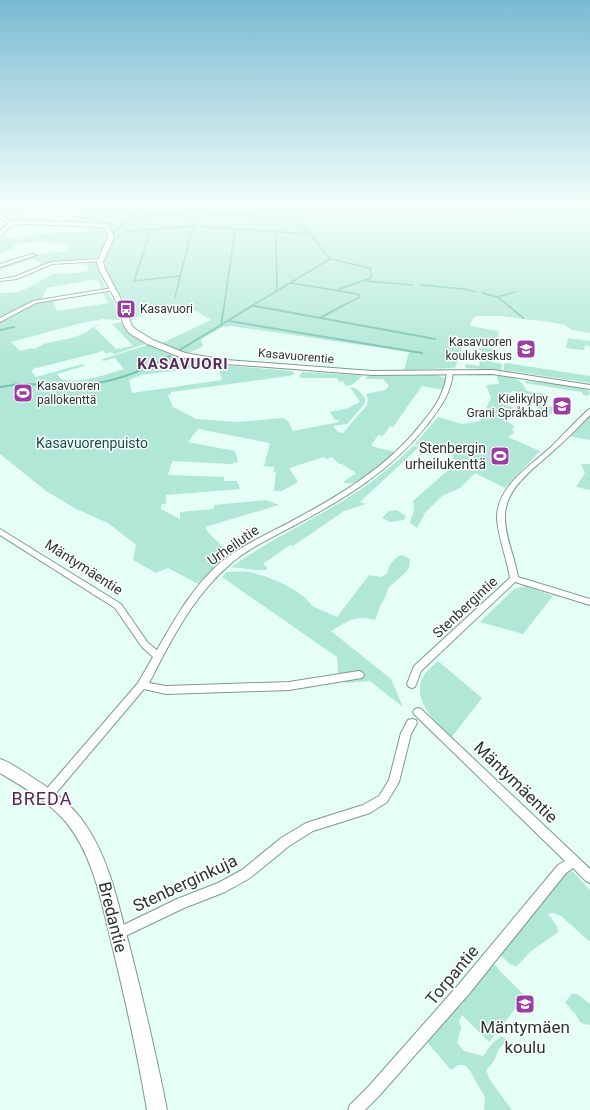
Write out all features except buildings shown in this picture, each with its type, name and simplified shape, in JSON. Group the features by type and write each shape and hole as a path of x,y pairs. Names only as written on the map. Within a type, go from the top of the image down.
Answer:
{"street":[{"path":"0,266 25,258"},
{"path":"0,280 15,278 51,263 100,260"},
{"name":"Kasavuorentie","path":"100,260 102,269 120,303 128,326 132,331 150,342 183,355 215,361 304,370 372,373 503,373 590,387"},
{"path":"0,320 35,302 112,289"},
{"name":"Urheilutie","path":"47,796 142,685 186,608 200,588 223,565 254,543 346,494 385,465 415,437 448,390 450,372"},
{"name":"Stenbergintie","path":"412,684 417,669 514,579 513,568 503,536 501,515 505,498 520,479 590,411"},
{"name":"Mäntymäentie","path":"0,531 118,606 145,645 158,656"},
{"path":"514,579 590,602"},
{"path":"142,685 166,690 289,686 359,675"},
{"name":"Mäntymäentie","path":"418,712 590,877"},
{"name":"Stenberginkuja","path":"117,934 181,903 228,885 246,874 285,842 310,827 366,809 383,799 394,782 406,733 412,723"},
{"name":"Bredantie","path":"0,764 47,796 70,816 80,830 95,857 103,879 140,1020 157,1110"},
{"name":"Torpantie","path":"355,1110 374,1091 464,989 562,870 574,861"}],"green space":[{"path":"28,258 96,258 55,262 40,266 38,265 42,263 33,259 0,270 0,267"},
{"path":"106,258 590,258 590,333 572,330 565,325 549,322 500,316 477,316 472,320 470,326 499,331 496,342 465,338 455,368 404,370 409,352 231,326 223,327 201,339 203,346 186,353 160,344 211,320 194,310 180,309 174,305 147,311 130,321 125,305 123,304 104,267"},
{"path":"87,262 95,262 105,287 102,289 97,279 47,288 42,299 29,303 0,318 0,293 13,293 28,288 52,274 88,271"},
{"name":"Kasavuorenpuisto","path":"102,292 108,293 114,302 120,319 104,319 81,323 11,342 20,351 31,348 34,349 44,344 75,337 85,333 94,326 103,324 94,327 116,349 133,346 112,324 121,322 125,330 145,344 115,354 110,352 106,354 104,351 37,368 36,367 31,371 36,377 83,364 84,366 57,374 61,379 69,380 85,380 101,376 124,369 115,358 103,361 102,359 148,345 173,356 213,364 213,366 141,375 129,380 132,393 222,380 218,366 222,365 292,371 295,374 289,376 171,392 171,394 168,395 173,407 196,419 237,422 284,418 288,421 293,431 339,422 339,420 335,420 330,412 348,408 360,402 350,387 355,388 365,398 365,402 347,424 333,426 338,432 343,433 367,405 368,400 366,394 385,390 389,386 383,379 365,379 368,376 436,375 447,379 444,390 422,386 393,427 390,426 383,436 378,435 371,446 395,452 371,474 356,482 343,482 356,473 342,464 339,464 332,457 326,459 324,457 289,468 298,482 282,491 274,491 276,472 274,472 274,467 264,466 270,443 198,429 188,442 235,451 238,462 231,464 173,461 168,475 224,477 224,481 237,481 240,489 166,495 166,503 161,505 161,509 180,519 180,512 214,509 214,505 266,500 279,505 205,527 225,549 235,545 241,550 225,557 198,584 168,568 156,573 133,560 136,545 108,523 76,509 46,491 0,454 0,323 31,306 53,300 57,311 108,303"},
{"path":"568,338 590,341 590,346 585,345 584,350 566,348"},
{"path":"476,349 496,349 500,353 499,355 493,354 492,362 502,364 501,370 466,368 465,364 479,366 482,350"},
{"path":"506,363 590,376 590,383 504,370 504,364"},
{"path":"303,372 362,376 352,385 346,386 343,381 339,382 337,378 301,378 299,376"},
{"path":"497,376 510,377 522,383 526,391 546,394 543,405 553,407 552,413 546,415 536,407 533,402 532,395 513,391 500,398 503,404 512,407 516,412 515,416 502,418 515,427 512,429 514,433 508,437 540,451 505,488 475,473 460,488 442,496 425,513 417,528 410,523 414,510 413,501 454,465 452,452 426,441 420,446 415,444 438,417 462,424 480,421 491,398 486,385 499,384"},
{"path":"526,381 574,386 589,391 590,394 587,396 582,394 582,392 525,383"},
{"path":"590,416 590,440 568,436"},
{"path":"413,446 419,447 360,502 366,504 344,511 293,546 290,545 263,564 267,567 267,570 231,567 257,550 357,492 386,471"},
{"path":"581,464 590,464 590,490 576,487 585,473"},
{"path":"397,510 406,516 404,520 391,522 382,518 389,511"},
{"path":"402,555 410,559 409,568 388,588 375,620 368,618 357,618 331,631 391,679 403,707 370,681 346,683 338,672 337,657 222,577 227,572 250,572 265,576 294,589 308,600 312,606 337,617 369,575 381,577 387,574 392,562"},
{"path":"525,586 553,596 523,634 480,622 514,589"},
{"path":"438,661 482,698 451,738 427,711 420,695 420,686 423,677"},
{"path":"569,870 573,872 590,890 590,942 561,916 553,913 548,914 557,926 558,932 530,952 517,966 511,965 499,954"},
{"path":"489,966 497,966 499,970 525,996 489,1042 462,1015 459,1021 461,1028 457,1043 464,1051 483,1056 491,1045 501,1036 506,1039 499,1049 495,1059 486,1070 490,1080 512,1110 485,1110 485,1097 465,1065 458,1065 451,1070 427,1042"},
{"path":"572,994 577,994 590,1004 590,1025 581,1023 565,1002"}],"waterway":[{"path":"142,258 134,281 180,276"},
{"path":"175,297 185,258"},
{"path":"224,307 231,258"},
{"path":"276,258 277,291"},
{"path":"277,291 330,259"},
{"path":"330,259 370,268 371,278 337,290"},
{"path":"366,281 413,285"},
{"path":"291,283 358,294 360,297 342,306"},
{"path":"420,285 464,289 476,292"},
{"path":"250,307 277,291"},
{"path":"497,297 515,292"},
{"path":"482,293 497,297"},
{"path":"497,297 510,307"},
{"path":"221,325 224,306"},
{"path":"221,325 252,306"},
{"path":"253,306 260,307"},
{"path":"255,306 320,318"},
{"path":"320,318 342,306"},
{"path":"509,306 523,318"},
{"path":"320,318 435,339"},
{"path":"229,321 422,353"},
{"path":"178,351 221,325"},
{"path":"0,330 14,327"},
{"path":"79,385 104,382 126,376 170,356"},
{"path":"0,387 19,384 70,385"}],"place":[{"name":"Kasavuori","path":"126,309"},
{"name":"Kasavuoren koulukeskus","path":"526,349"},
{"name":"Kasavuoren pallokenttä","path":"23,393"},
{"name":"Kielikylpy Grani Språkbad","path":"562,406"},
{"name":"Stenbergin urheilukenttä","path":"500,456"},
{"name":"Mäntymäen koulu","path":"525,1004"}],"district":[{"name":"KASAVUORI","path":"183,364"},
{"name":"BREDA","path":"42,799"}]}
